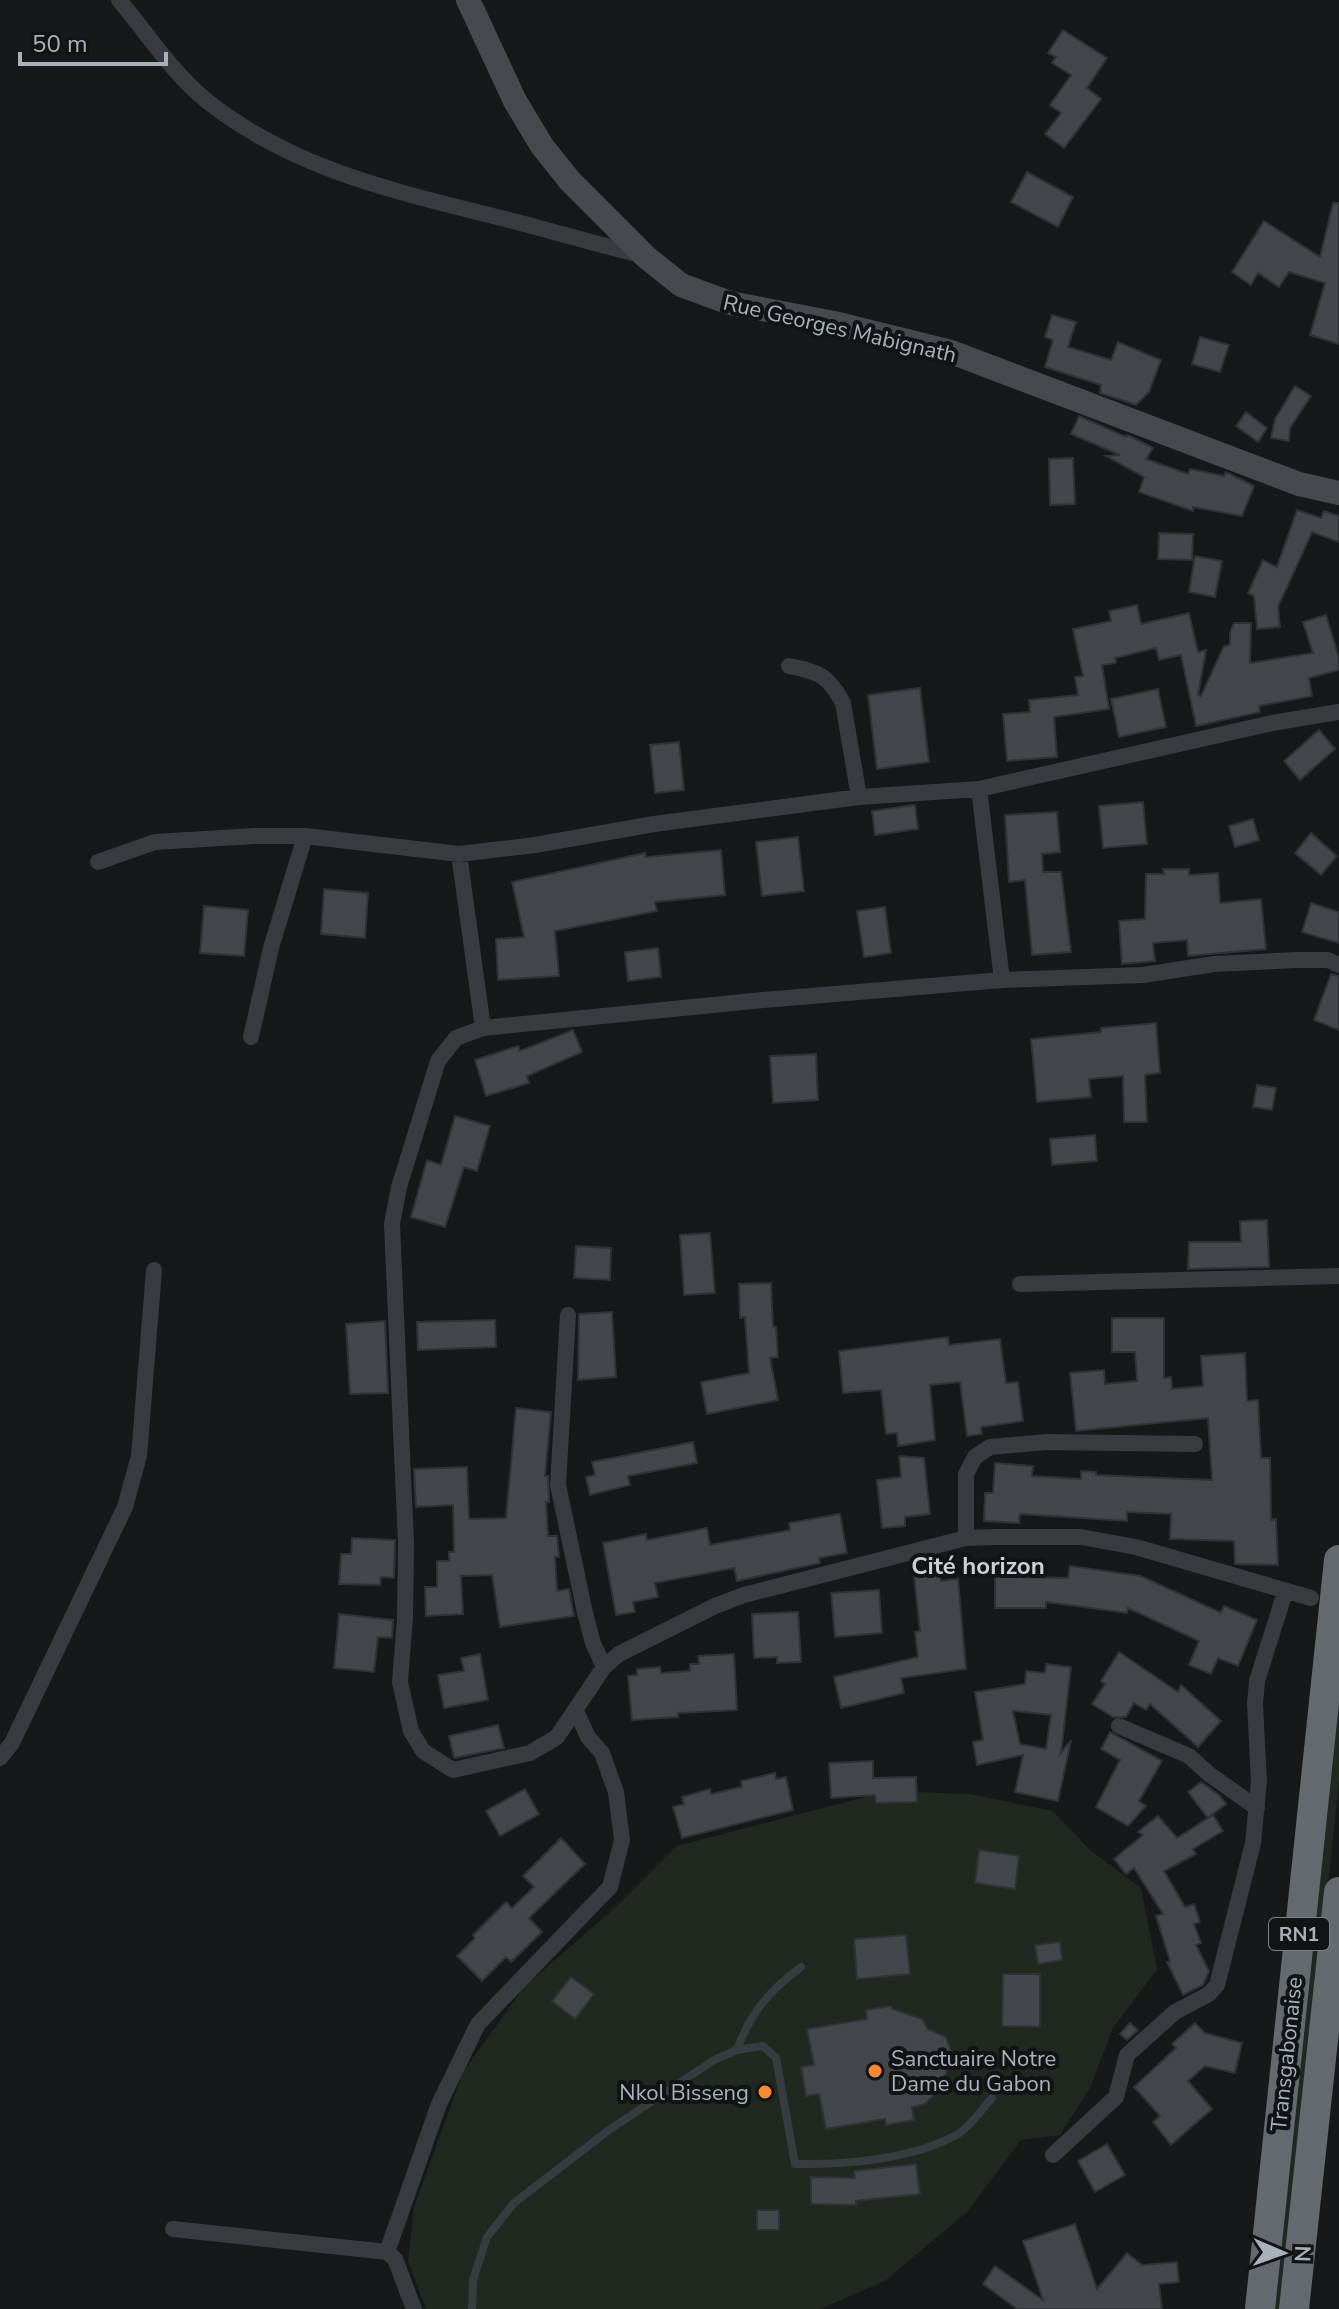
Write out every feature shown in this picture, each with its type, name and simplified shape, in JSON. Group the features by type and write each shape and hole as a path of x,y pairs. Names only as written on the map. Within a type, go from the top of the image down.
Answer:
{"highway":[{"name":"Transgabonaise","path":"1260,2309 1339,1560"},
{"name":"Transgabonaise","path":"1294,2309 1339,1892"}],"main road":[{"name":"Rue Georges Mabignath","path":"468,0 515,101 542,146 570,181 646,257 681,285 712,298 879,333 951,352 1299,484 1339,493"}],"street":[{"path":"119,0 161,55 207,101 296,155 345,177 389,191 646,257"},
{"path":"789,666 826,677 843,703 859,797"},
{"path":"98,862 155,842 305,836 459,854 535,845 654,824 859,797 979,789 1257,726 1339,712"},
{"path":"979,789 1002,980"},
{"path":"251,1037 271,948 305,836"},
{"path":"459,854 483,1028"},
{"path":"1311,1598 1177,1557 1081,1537 966,1538 744,1595 715,1606 619,1654 604,1667 557,1737 530,1753 453,1770 423,1751 411,1731 400,1682 406,1556 392,1224 394,1206 438,1061 456,1038 483,1028 1002,980 1143,975 1214,964 1328,960 1339,965"},
{"path":"0,1758 12,1743 125,1507 139,1456 154,1270"},
{"path":"1020,1284 1339,1276"},
{"path":"568,1315 558,1485 585,1613 593,1643 604,1667"},
{"path":"966,1538 966,1474 975,1457 990,1447 1047,1442 1195,1444"},
{"path":"1053,2155 1116,2097 1127,2055 1175,2012 1209,1994 1217,1985 1253,1843 1259,1781 1255,1704 1257,1681 1285,1592"},
{"path":"387,2252 439,2104 478,2024 610,1887 622,1840 616,1792 602,1753 588,1737 576,1711"},
{"path":"1119,1726 1189,1756 1257,1808"},
{"path":"173,2229 387,2252 395,2259 414,2309"}],"lane":[{"path":"737,2050 746,2026 763,2000 801,1967"},
{"path":"472,2309 473,2280 487,2237 514,2203 609,2130 714,2060 737,2050 763,2046 776,2058 795,2164 829,2165 920,2151 961,2132 992,2098"}],"shaded area":[{"path":"1339,1682 1339,1782 1282,2309 1272,2309"},
{"path":"888,1791 970,1794 1053,1811 1090,1850 1141,1888 1157,1969 1113,2028 1090,2088 1060,2135 1021,2140 968,2211 885,2281 820,2309 426,2309 408,2261 414,2207 463,2072 524,1987 609,1913 677,1846"}],"building":[{"path":"1063,30 1107,58 1087,88 1101,99 1064,148 1045,134 1061,113 1050,105 1071,75 1052,63 1056,57 1048,53"},
{"path":"1027,172 1073,197 1058,227 1011,202"},
{"path":"1333,203 1339,203 1339,344 1310,335 1325,283 1289,272 1279,287 1258,273 1251,285 1232,272 1264,221 1320,257"},
{"path":"1052,315 1076,322 1068,347 1111,360 1118,342 1161,360 1149,392 1136,405 1100,393 1101,385 1045,367 1053,340 1045,337"},
{"path":"1200,337 1229,345 1220,372 1192,364"},
{"path":"1295,386 1311,396 1290,428 1289,441 1271,438 1275,419"},
{"path":"1246,412 1267,428 1258,442 1236,426"},
{"path":"1079,416 1153,448 1146,459 1188,474 1190,469 1224,476 1226,472 1254,486 1242,516 1193,507 1193,511 1139,492 1144,477 1106,456 1120,455 1071,434"},
{"path":"1073,458 1075,504 1050,505 1049,459"},
{"path":"1297,510 1321,518 1324,511 1339,516 1339,542 1312,532 1278,607 1280,627 1257,629 1254,596 1248,593 1263,560 1277,567"},
{"path":"1159,533 1193,534 1192,560 1158,559"},
{"path":"1195,556 1222,561 1215,597 1189,592"},
{"path":"1137,605 1141,624 1189,613 1198,652 1206,650 1198,695 1201,696 1224,646 1230,645 1234,623 1251,623 1250,663 1313,653 1303,622 1326,615 1339,658 1339,670 1309,678 1312,696 1259,706 1260,712 1196,726 1181,655 1159,660 1156,648 1115,658 1116,663 1102,665 1109,709 1054,717 1057,757 1007,761 1003,714 1030,712 1029,700 1078,695 1075,677 1083,676 1073,629 1111,621 1109,611"},
{"path":"920,688 929,762 877,769 868,695"},
{"path":"1158,689 1166,727 1119,737 1111,699"},
{"path":"1319,730 1335,749 1300,780 1284,761"},
{"path":"679,742 684,790 655,793 650,745"},
{"path":"1143,802 1147,844 1103,848 1099,806"},
{"path":"915,805 918,829 875,835 872,811"},
{"path":"1057,812 1060,852 1042,854 1043,872 1061,872 1071,952 1032,955 1025,880 1009,882 1005,815"},
{"path":"1253,819 1259,840 1235,847 1229,826"},
{"path":"1311,833 1337,856 1321,875 1295,853"},
{"path":"798,837 804,891 762,896 756,842"},
{"path":"721,850 725,895 655,902 657,911 555,931 559,976 498,980 496,939 524,937 512,882 645,853 646,857"},
{"path":"1163,869 1189,869 1189,875 1218,873 1220,903 1261,899 1266,949 1188,956 1187,940 1153,943 1155,961 1122,964 1119,921 1145,919 1146,874 1164,874"},
{"path":"324,889 368,893 365,938 321,934"},
{"path":"1311,903 1339,912 1339,943 1302,932"},
{"path":"204,906 248,910 244,956 200,953"},
{"path":"885,907 891,953 864,957 857,911"},
{"path":"658,948 661,977 628,981 625,952"},
{"path":"1331,974 1339,976 1339,1030 1314,1020"},
{"path":"1156,1023 1160,1073 1145,1075 1147,1122 1124,1122 1123,1076 1089,1079 1091,1097 1037,1102 1031,1039"},
{"path":"573,1030 582,1052 527,1076 529,1083 486,1096 475,1060 518,1046 520,1051"},
{"path":"816,1054 818,1100 773,1103 770,1056"},
{"path":"1257,1085 1276,1088 1272,1110 1253,1107"},
{"path":"455,1116 490,1126 477,1171 464,1167 445,1227 411,1217 427,1160 441,1165"},
{"path":"1095,1135 1097,1161 1052,1165 1050,1139"},
{"path":"1267,1220 1269,1267 1188,1269 1189,1242 1241,1242 1240,1221"},
{"path":"710,1233 715,1293 684,1295 680,1235"},
{"path":"576,1246 611,1248 610,1280 574,1278"},
{"path":"771,1283 778,1357 770,1358 778,1400 707,1414 701,1382 749,1373 745,1317 740,1318 739,1284"},
{"path":"612,1312 616,1377 578,1380 579,1314"},
{"path":"1112,1318 1164,1318 1164,1378 1171,1377 1172,1389 1203,1386 1201,1356 1245,1353 1247,1401 1258,1400 1261,1458 1270,1458 1271,1520 1276,1519 1278,1565 1235,1564 1234,1541 1170,1539 1171,1514 1127,1512 1127,1521 1020,1514 1019,1523 984,1521 985,1493 993,1493 995,1463 1033,1466 1032,1476 1081,1479 1081,1471 1096,1472 1096,1475 1212,1480 1208,1418 1076,1431 1070,1373 1104,1370 1105,1384 1137,1381 1135,1352 1112,1352"},
{"path":"495,1320 496,1347 418,1350 417,1322"},
{"path":"385,1321 388,1393 350,1394 346,1324"},
{"path":"948,1337 949,1345 1000,1339 1006,1383 1018,1382 1023,1421 981,1427 982,1434 967,1436 960,1382 930,1385 935,1440 898,1446 897,1433 886,1434 881,1390 843,1393 839,1351"},
{"path":"516,1408 551,1412 545,1476 548,1476 549,1496 549,1502 546,1502 548,1536 557,1536 557,1591 569,1589 574,1616 500,1627 492,1575 461,1576 463,1614 426,1616 425,1587 437,1587 437,1561 449,1561 449,1552 454,1552 453,1505 416,1507 414,1469 467,1467 469,1519 506,1518"},
{"path":"693,1442 697,1463 628,1476 630,1485 590,1495 586,1477 595,1475 592,1462"},
{"path":"899,1456 924,1458 930,1514 905,1517 905,1526 882,1528 877,1480 901,1477"},
{"path":"840,1514 847,1553 819,1558 820,1563 737,1581 734,1568 655,1583 658,1597 633,1602 635,1612 616,1615 603,1543 646,1534 647,1540 707,1528 710,1545 790,1530 789,1523"},
{"path":"352,1538 395,1540 394,1578 381,1577 380,1585 339,1584 341,1554 351,1554"},
{"path":"1070,1566 1141,1576 1221,1613 1224,1606 1257,1620 1238,1666 1218,1658 1211,1674 1189,1665 1199,1641 1128,1608 1127,1613 1046,1602 1046,1608 995,1608 995,1572 1017,1573 1017,1577 1068,1578"},
{"path":"940,1573 941,1581 958,1579 966,1669 901,1678 904,1693 841,1708 834,1677 918,1657 915,1632 920,1631 914,1576"},
{"path":"879,1590 882,1633 835,1637 831,1593"},
{"path":"798,1612 801,1662 777,1663 777,1657 754,1658 752,1614"},
{"path":"339,1614 393,1620 392,1638 378,1637 374,1672 334,1668"},
{"path":"1119,1652 1178,1692 1181,1685 1221,1721 1198,1747 1150,1704 1146,1710 1134,1703 1126,1717 1113,1717 1092,1704 1105,1684 1101,1681"},
{"path":"480,1654 488,1700 444,1708 438,1675 464,1671 461,1658"},
{"path":"734,1654 737,1710 678,1713 678,1717 632,1720 628,1676 637,1675 637,1669 660,1667 661,1673 690,1671 690,1664 699,1664 698,1656"},
{"path":"1046,1664 1071,1667 1061,1753 1071,1740 1058,1801 1015,1792 1023,1755 977,1765 973,1742 983,1740 975,1692 1025,1684 1026,1671 1045,1673","holes":["1013,1711 1051,1715 1046,1749 1020,1744"]},
{"path":"498,1725 504,1748 454,1758 449,1736"},
{"path":"1110,1732 1162,1761 1139,1801 1146,1806 1128,1826 1096,1807 1120,1760 1101,1749"},
{"path":"873,1761 873,1778 916,1777 917,1802 876,1803 875,1795 831,1798 829,1763"},
{"path":"775,1773 776,1779 786,1777 793,1810 682,1838 673,1807 684,1804 682,1797 710,1789 711,1794 742,1787 741,1781"},
{"path":"1201,1782 1226,1804 1208,1818 1188,1792"},
{"path":"525,1789 539,1814 500,1836 486,1811"},
{"path":"1213,1815 1223,1831 1193,1849 1196,1854 1164,1871 1185,1907 1194,1904 1200,1922 1194,1924 1201,1943 1196,1945 1209,1971 1203,1985 1183,1995 1167,1962 1170,1961 1156,1916 1163,1914 1134,1868 1126,1874 1114,1859 1143,1835 1138,1832 1158,1816 1177,1838"},
{"path":"561,1838 585,1864 529,1918 542,1932 511,1962 506,1957 482,1981 457,1956 506,1902 512,1908 534,1887 523,1876"},
{"path":"979,1850 1019,1856 1015,1889 975,1883"},
{"path":"906,1935 910,1974 857,1979 854,1939"},
{"path":"1060,1942 1062,1960 1038,1964 1035,1945"},
{"path":"1003,1974 1040,1974 1040,2027 1002,2026"},
{"path":"571,1977 594,1994 575,2019 552,2001"},
{"name":"Sanctuaire Notre Dame du Gabon","path":"891,2006 922,2019 928,2029 946,2037 952,2054 946,2074 925,2104 912,2107 914,2120 886,2125 885,2119 826,2129 819,2094 806,2096 801,2067 814,2065 807,2029 867,2019 866,2010"},
{"path":"1130,2023 1138,2030 1127,2040 1120,2034"},
{"path":"1195,2023 1205,2033 1242,2043 1235,2073 1205,2066 1188,2081 1212,2109 1171,2145 1153,2122 1160,2116 1134,2087 1176,2048 1172,2044"},
{"path":"1107,2144 1125,2175 1095,2192 1078,2161"},
{"path":"916,2164 920,2194 856,2201 856,2205 811,2204 811,2177 855,2178 854,2171"},
{"path":"757,2210 779,2210 779,2230 757,2230"},
{"path":"1075,2224 1097,2289 1127,2253 1142,2265 1177,2262 1179,2282 1159,2284 1162,2309 1017,2309 983,2284 995,2266 1043,2300 1023,2241"}],"place":[{"name":"Sanctuaire Notre Dame du Gabon","path":"875,2071"},
{"name":"Nkol Bisseng","path":"765,2092"}],"district":[{"name":"Cité horizon","path":"978,1566"}]}
